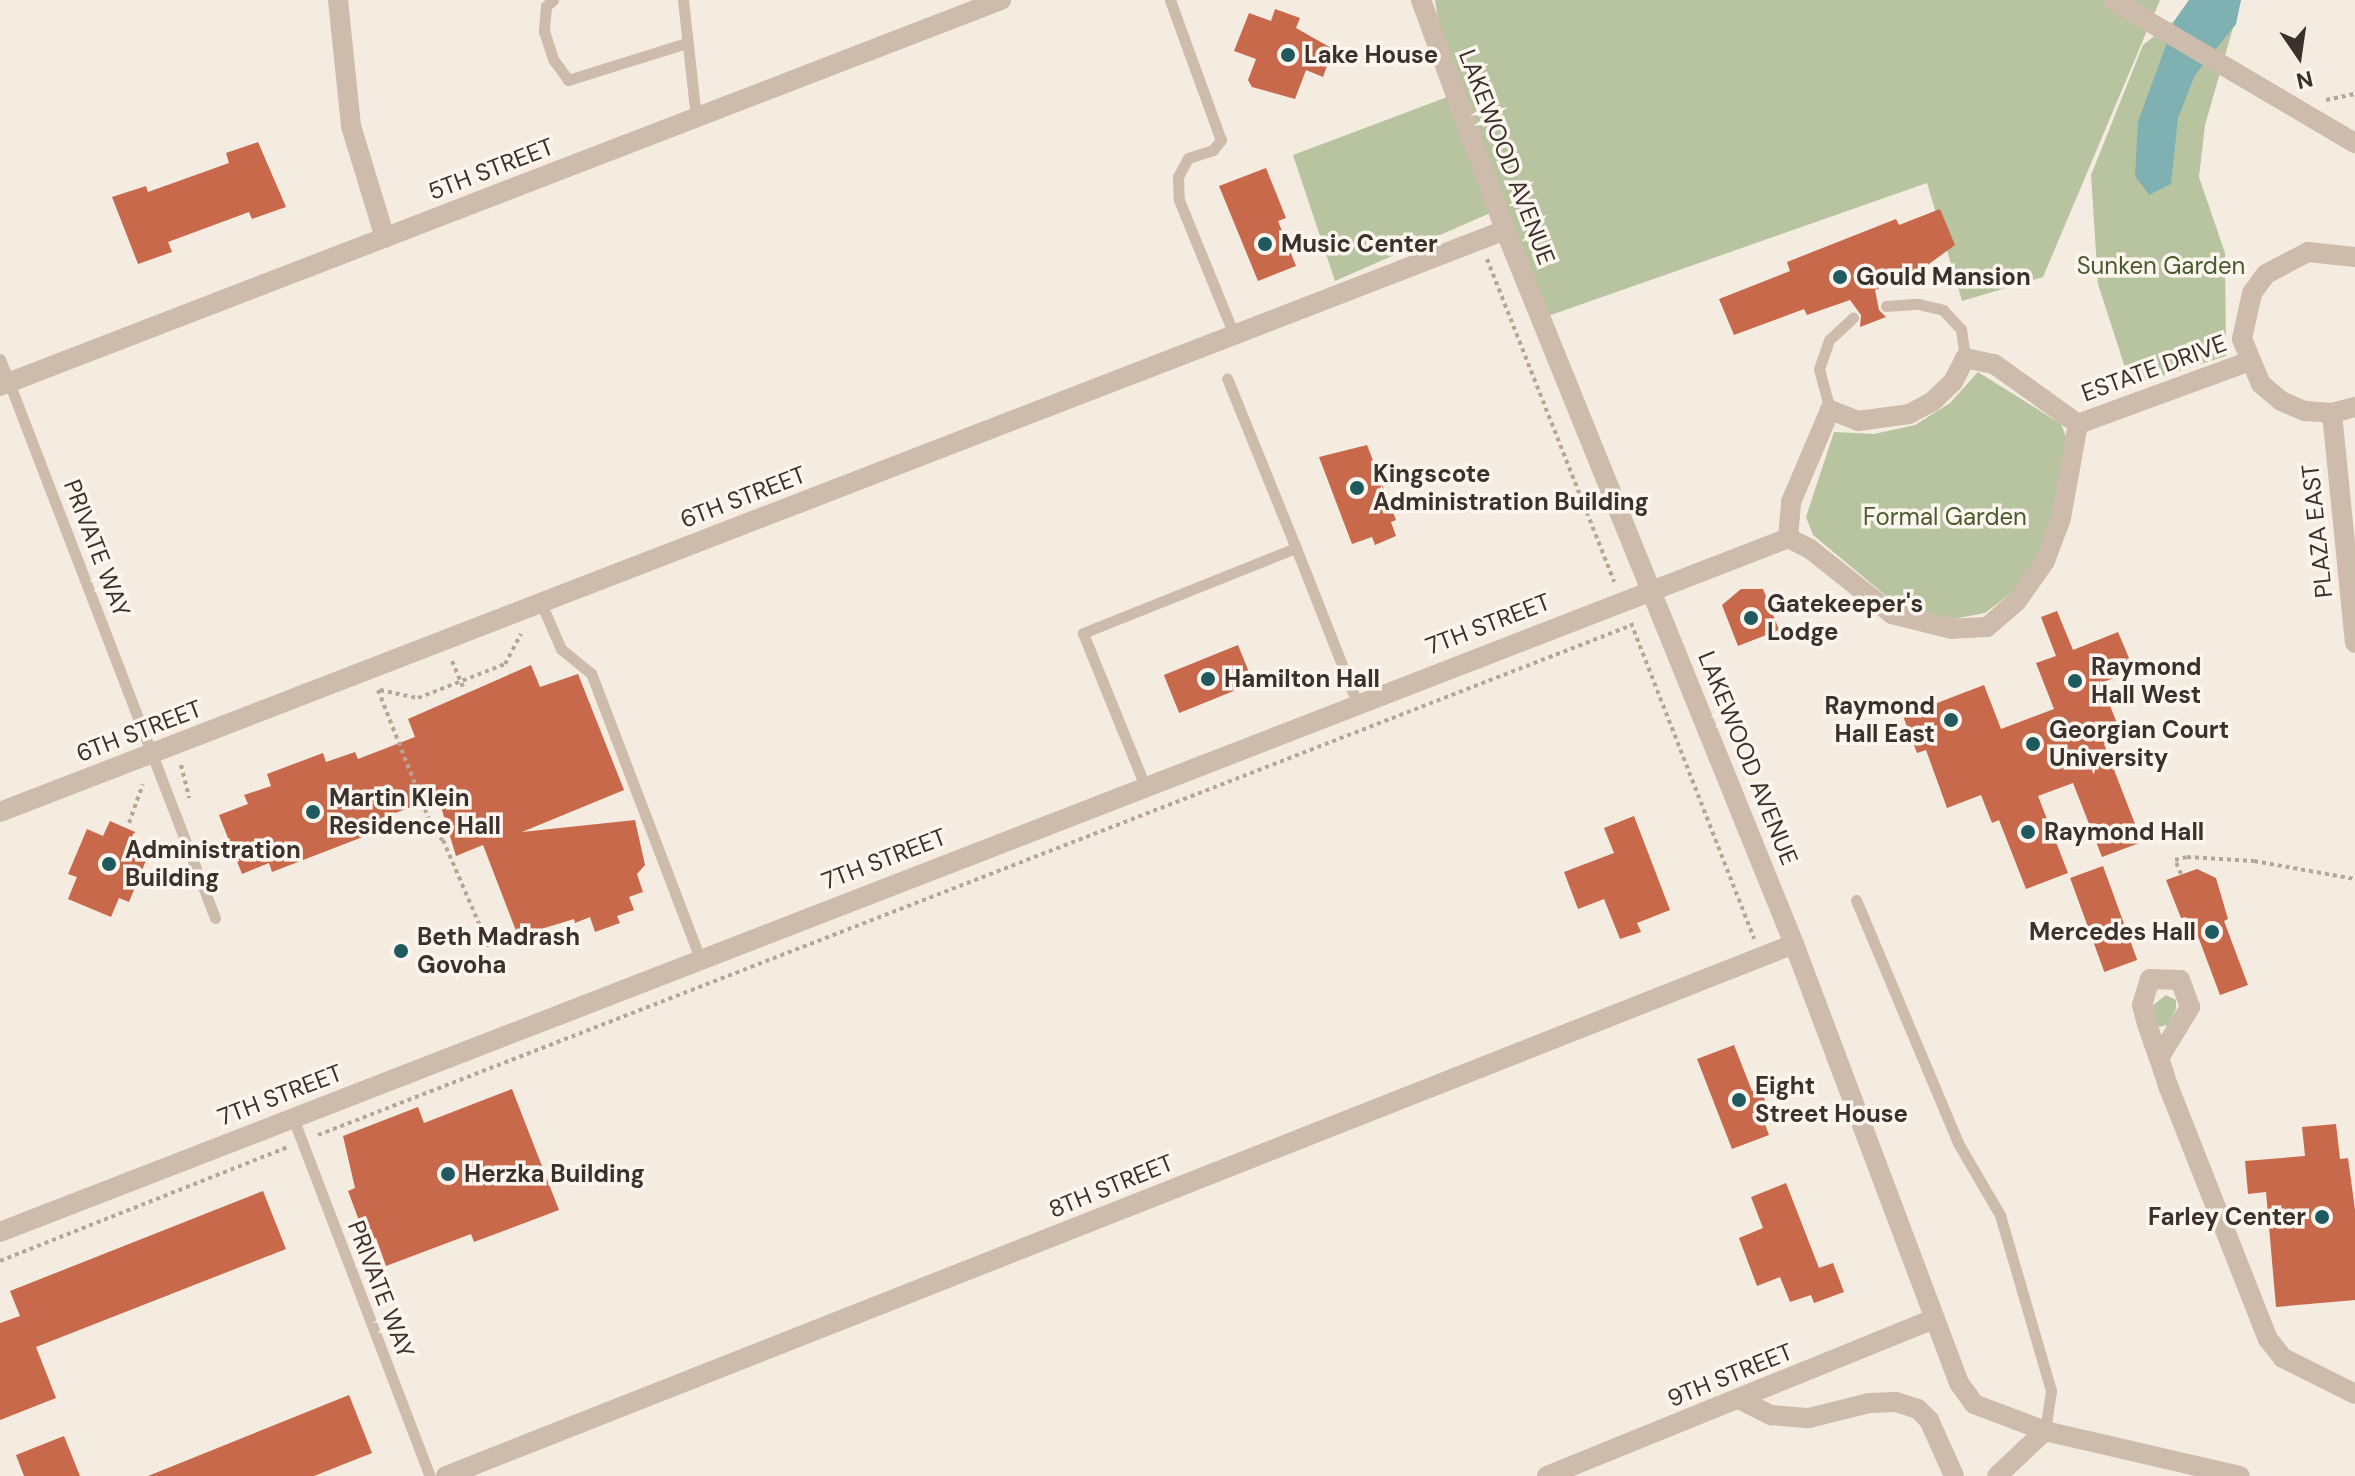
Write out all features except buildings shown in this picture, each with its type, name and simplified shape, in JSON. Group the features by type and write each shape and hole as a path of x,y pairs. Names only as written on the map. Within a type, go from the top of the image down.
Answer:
{"street":[{"path":"338,0 351,126 385,238"},
{"name":"5TH STREET","path":"4,384 1001,0"},
{"name":"LAKEWOOD AVENUE","path":"1421,0 1505,230 1794,944 1932,1320 1959,1383 1974,1404 2045,1431 2240,1476"},
{"path":"2112,0 2141,20 2355,143"},
{"name":"6TH STREET","path":"0,812 1505,230"},
{"path":"2348,412 2305,411 2281,401 2261,384 2247,362 2243,315 2266,274 2308,252 2355,257"},
{"path":"1788,538 1791,502 1830,410 1858,421 1909,414 1953,382 1965,358"},
{"name":"ESTATE DRIVE","path":"1965,358 1994,364 2078,424"},
{"name":"ESTATE DRIVE","path":"2078,424 2247,362"},
{"name":"PLAZA EAST","path":"2348,412 2355,643"},
{"name":"ESTATE DRIVE","path":"1788,538 1810,549 1892,614 1952,629 1987,627 2017,601 2045,561 2061,518 2078,424"},
{"name":"7TH STREET","path":"0,1232 1652,588 1788,538"},
{"name":"8TH STREET","path":"446,1476 1794,944"},
{"path":"2159,1058 2268,1339 2283,1358 2355,1394"},
{"name":"9TH STREET","path":"1547,1476 1741,1400 1932,1320"},
{"path":"1741,1400 1771,1415 1809,1418 1896,1402 1929,1420 1954,1476"},
{"path":"1997,1476 2045,1431"}],"lane":[{"path":"553,0 546,6 544,31 553,59 568,80 687,43"},
{"path":"683,0 696,118"},
{"path":"1170,0 1221,140 1213,150 1188,158 1178,177 1179,200 1234,335"},
{"path":"1886,306 1918,304 1943,310 1961,329 1965,358"},
{"path":"1830,410 1819,369 1829,340 1853,318"},
{"name":"PRIVATE WAY","path":"0,359 4,384 215,918"},
{"path":"1227,378 1357,703"},
{"path":"1145,786 1083,633 1296,548"},
{"path":"541,603 561,649 591,673 700,959"},
{"path":"1856,900 1958,1143 2000,1215 2051,1391 2045,1431"},
{"name":"PRIVATE WAY","path":"293,1118 430,1476"}],"path":[{"path":"0,1261 1632,625"},
{"path":"378,690 418,698 462,684 505,664 521,634"},
{"path":"452,661 462,684"},
{"path":"370,669 434,832 443,840 489,947"},
{"path":"129,823 145,779"},
{"path":"2181,874 2175,860 2187,857 2254,861 2355,879"}],"green space":[{"path":"1435,0 2160,0 2043,277 1962,301 1927,183 1548,316 1504,207 1335,281 1293,155 1450,96"},
{"name":"Sunken Garden","path":"2189,0 2241,0 2205,125 2199,177 2225,253 2226,356 2131,386 2098,284 2091,175 2143,45 2175,20"},
{"name":"Formal Garden","path":"1978,372 2061,424 2067,439 2046,542 2014,591 1985,613 1953,619 1897,605 1813,535 1806,517 1834,432 1874,434 1915,425 1950,403"},
{"path":"2166,995 2176,1000 2176,1009 2168,1025 2158,1027 2152,1006"}],"water":[{"path":"2189,0 2241,0 2236,24 2195,75 2178,118 2171,184 2149,195 2135,176 2138,122 2175,20"}],"place":[{"name":"Lake House","path":"1288,55"},
{"name":"Music Center","path":"1265,244"},
{"name":"Gould Mansion","path":"1840,277"},
{"name":"Kingscote Administration Building","path":"1357,488"},
{"name":"Gatekeeper's Lodge","path":"1751,618"},
{"name":"Hamilton Hall","path":"1208,679"},
{"name":"Raymond Hall West","path":"2075,681"},
{"name":"Raymond Hall East","path":"1951,720"},
{"name":"Georgian Court University","path":"2033,744"},
{"name":"Martin Klein Residence Hall","path":"313,812"},
{"name":"Raymond Hall","path":"2028,832"},
{"name":"Administration Building","path":"109,864"},
{"name":"Mercedes Hall","path":"2212,932"},
{"name":"Beth Madrash Govoha","path":"401,951"},
{"name":"Eight Street House","path":"1739,1100"},
{"name":"Herzka Building","path":"448,1174"},
{"name":"Farley Center","path":"2322,1217"}]}
